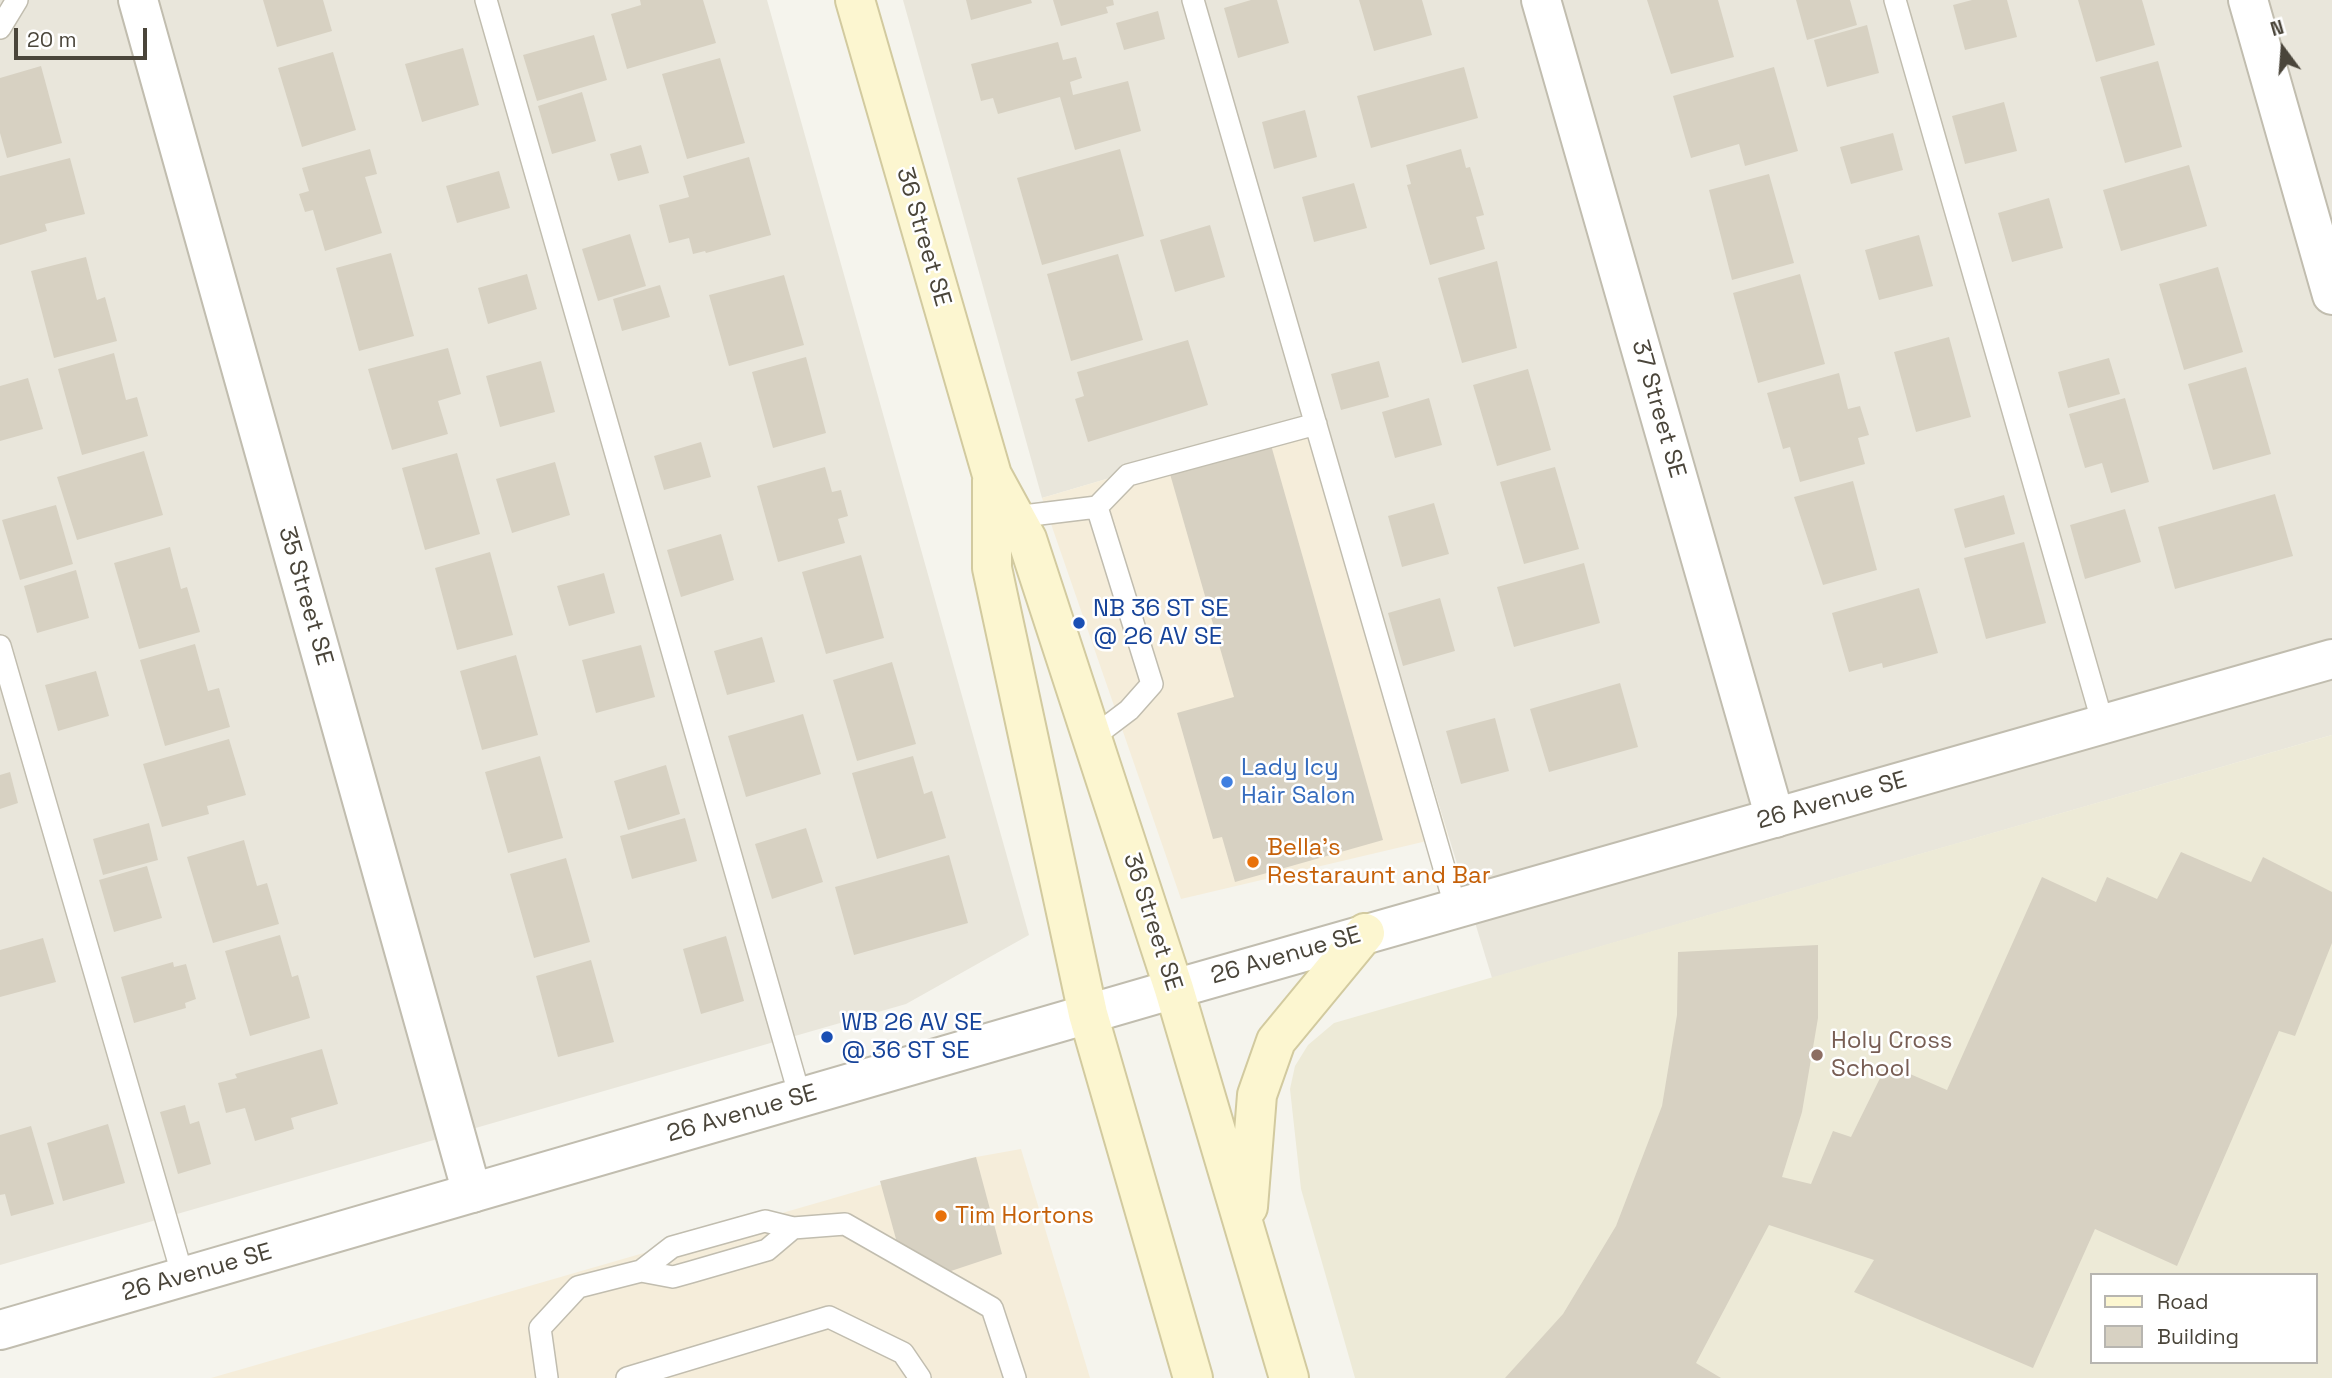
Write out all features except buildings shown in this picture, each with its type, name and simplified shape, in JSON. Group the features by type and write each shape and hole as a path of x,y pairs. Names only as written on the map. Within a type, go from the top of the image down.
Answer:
{"main road":[{"name":"36 Street SE","path":"855,0 992,475 1027,539 1174,989 1289,1378"},
{"name":"36 Street SE","path":"992,475 992,568 1088,1014 1193,1378"},
{"path":"1246,1230 1257,1094 1276,1041 1365,933"}],"street":[{"name":"35 Street SE","path":"138,0 472,1193"},
{"name":"37 Street SE","path":"1541,0 1775,818"},
{"path":"2248,0 2332,295"},
{"name":"26 Avenue SE","path":"0,1330 1365,933 2332,659"}],"lane":[{"path":"0,28 17,0"},
{"path":"485,0 800,1097"},
{"path":"1193,0 1456,909"},
{"path":"1895,0 2103,724"},
{"path":"1016,517 1097,507 1128,475 1316,424"},
{"path":"1092,738 1129,710 1152,684 1097,507"},
{"path":"0,646 183,1277"},
{"path":"547,1378 540,1328 578,1287 641,1271 672,1247 765,1221 793,1228 845,1224 992,1308 1015,1378"},
{"path":"641,1271 673,1277 691,1272 767,1250 793,1228"},
{"path":"627,1378 829,1317 903,1353 920,1378"}],"shaded area":[{"path":"0,0 767,0 1029,935 906,1004 0,1265"},
{"path":"903,0 2332,0 2332,735 1492,978 1320,416 1042,498"},
{"path":"1320,416 1448,836 1181,899 1042,498"},
{"name":"Holy Cross School","path":"2332,735 2332,1378 1355,1378 1301,1189 1290,1089 1295,1066 1308,1045 1334,1023"},
{"path":"1021,1149 1090,1378 211,1378 976,1157"}],"place":[{"name":"NB 36 ST SE @ 26 AV SE","path":"1079,623"},
{"name":"Lady Icy Hair Salon","path":"1227,782"},
{"name":"Bella's Restaraunt and Bar","path":"1253,862"},
{"name":"WB 26 AV SE @ 36 ST SE","path":"827,1037"},
{"name":"Holy Cross School","path":"1817,1055"},
{"name":"Tim Hortons","path":"941,1216"}]}
